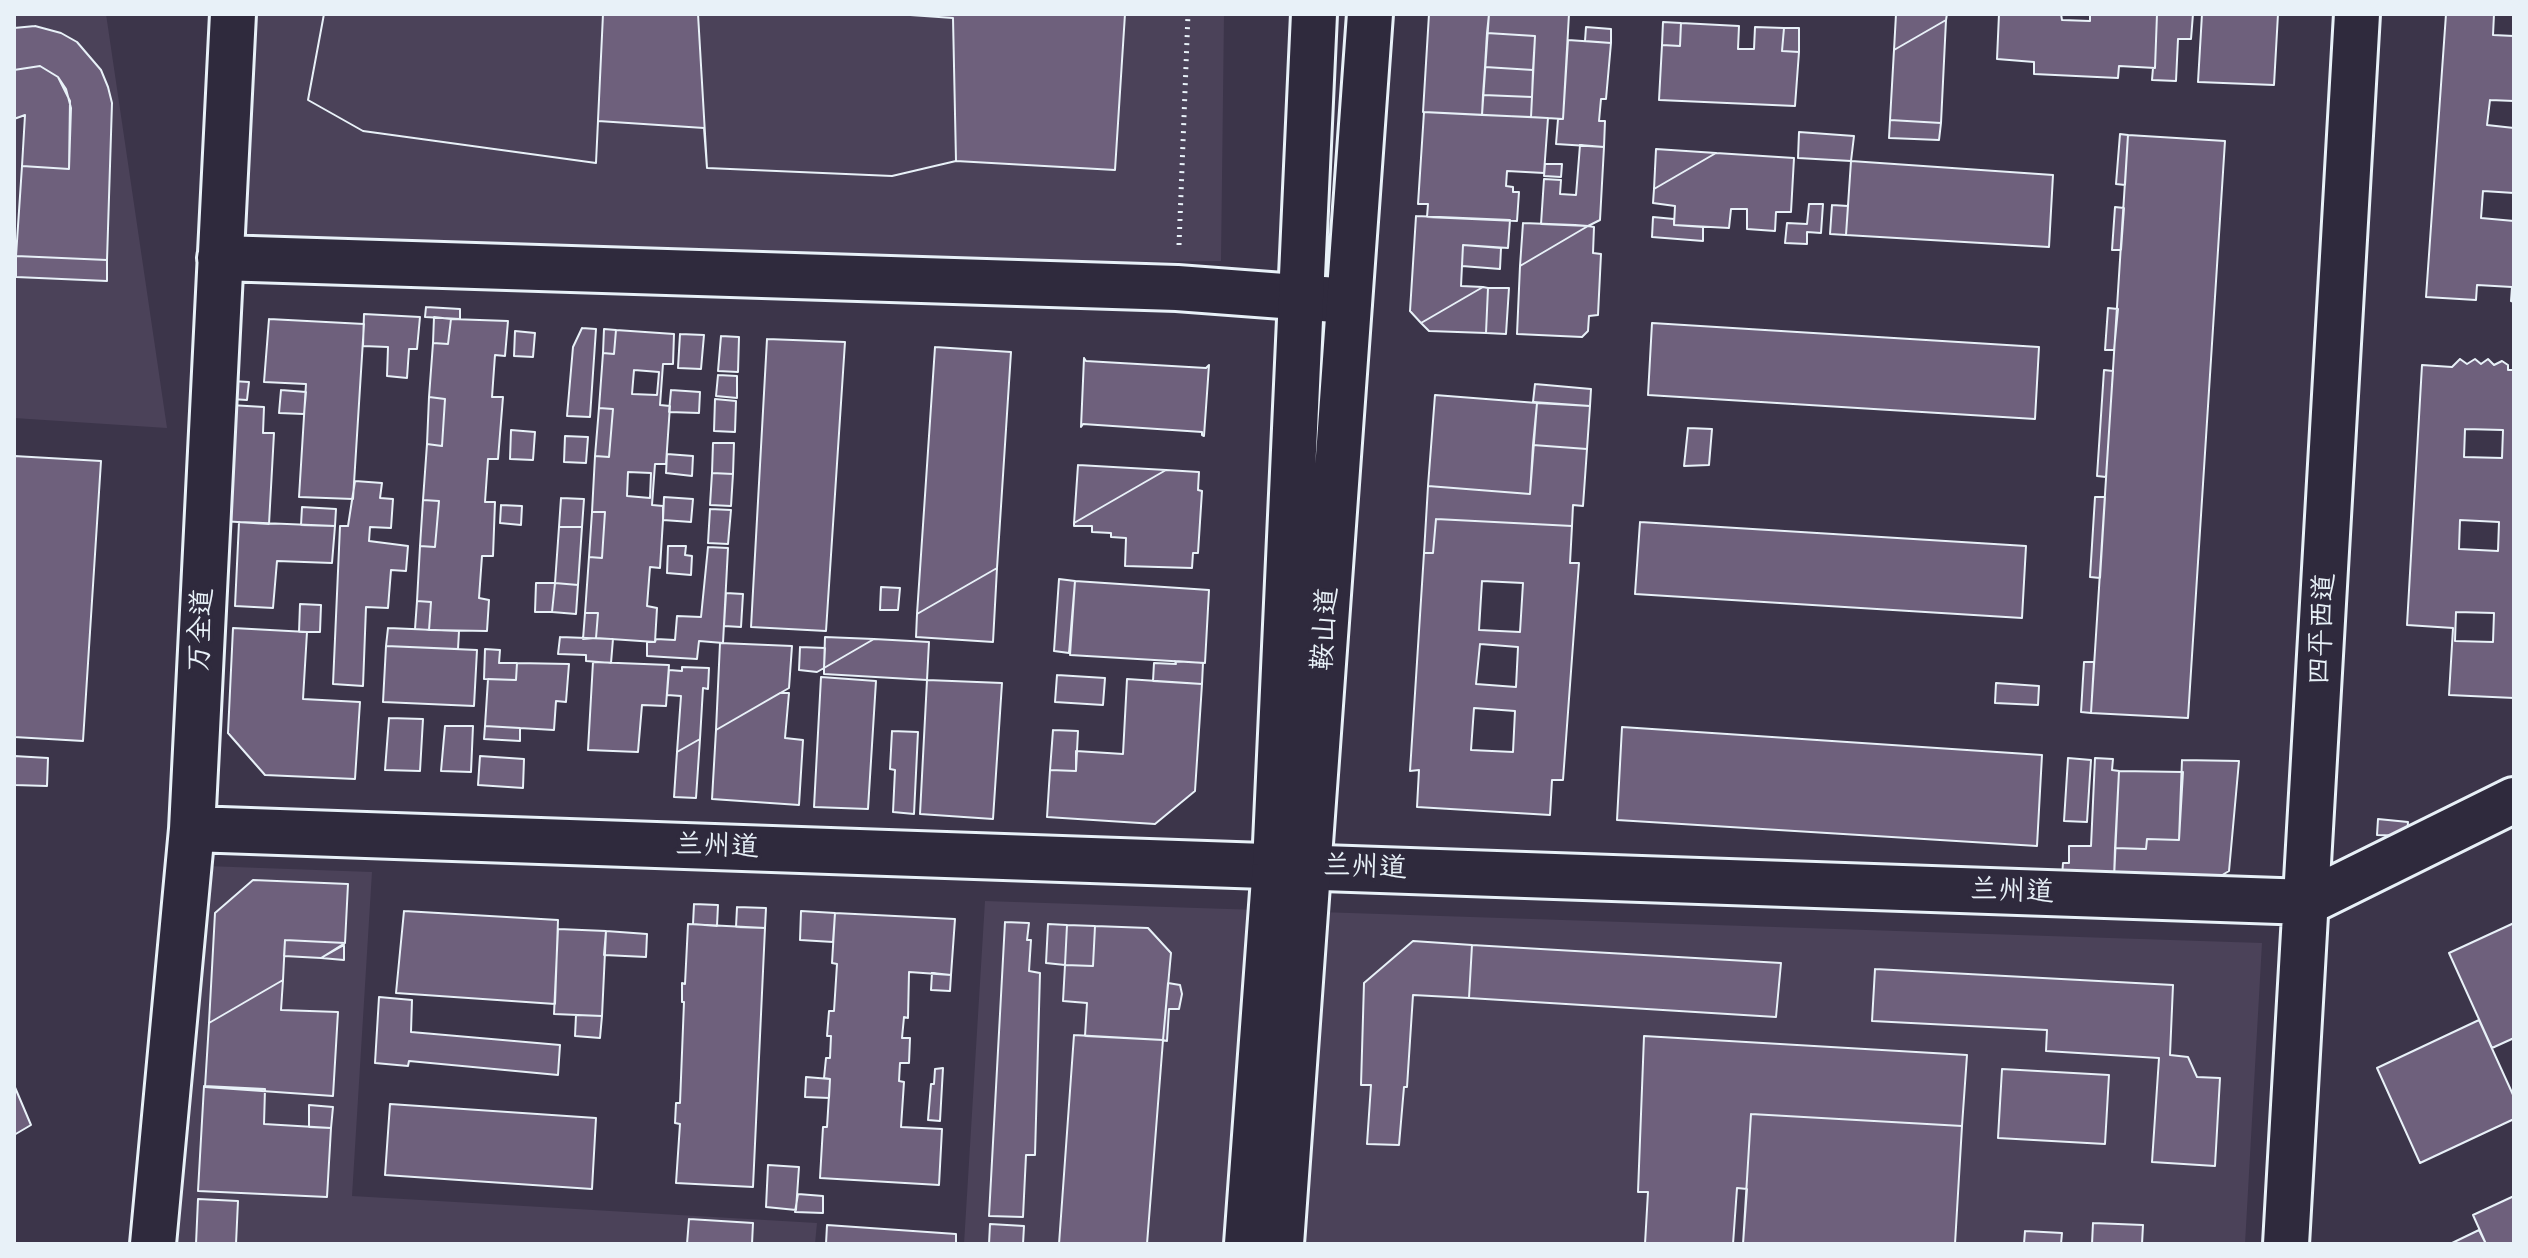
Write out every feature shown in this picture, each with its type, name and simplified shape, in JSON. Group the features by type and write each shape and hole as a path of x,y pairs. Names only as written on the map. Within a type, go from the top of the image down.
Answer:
{"street":[{"name":"万全道","path":"153,1244 192,829 233,14"},
{"name":"鞍山道","path":"1281,1244 1292,866 1300,297 1314,14"},
{"name":"鞍山道","path":"1247,1244 1292,866 1349,301 1370,14"},
{"name":"四平西道","path":"2286,1244 2357,14"},
{"path":"220,258 1177,288 1349,301"},
{"name":"兰州道","path":"192,829 2308,902 2514,800"}],"path":[{"path":"1177,288 1188,14"}],"shaded area":[{"path":"14,14 106,14 167,428 14,418"},
{"path":"251,14 1224,14 1221,261 236,272"},
{"path":"206,866 372,872 352,1196 817,1223 815,1244 176,1244"},
{"path":"985,901 2262,943 2245,1244 964,1244"}],"building":[{"path":"324,14 603,14 596,163 363,131 308,100"},
{"path":"324,14 1125,14 1115,170 956,161 892,176 707,168 704,128 598,121 596,163 363,131 308,100"},
{"path":"698,14 896,14 953,18 956,161 892,176 707,168"},
{"path":"1429,14 1489,14 1482,115 1423,112"},
{"path":"1489,14 1569,14 1563,119 1531,117 1535,36 1487,33"},
{"path":"1896,14 1947,14 1946,20 1894,50"},
{"path":"1999,14 2157,14 2155,68 2119,66 2118,78 2034,74 2034,62 1997,59"},
{"path":"2061,14 2090,14 2090,21 2062,20"},
{"path":"2157,14 2193,14 2191,39 2178,39 2176,81 2152,80"},
{"path":"2202,14 2278,14 2274,85 2198,82"},
{"path":"2446,14 2514,14 2514,302 2511,301 2512,287 2477,285 2476,300 2426,297"},
{"path":"2494,14 2514,14 2514,36 2493,35"},
{"path":"1946,20 1941,123 1890,120 1894,50"},
{"path":"1663,22 1681,23 1680,46 1662,45"},
{"path":"1681,23 1739,26 1738,49 1754,49 1755,27 1784,28 1782,51 1799,52 1795,106 1659,100 1662,45 1680,46"},
{"path":"35,26 61,33 77,42 101,70 108,87 112,103 107,260 16,256 22,166 69,169 71,108 66,89 58,77 40,66 14,70 14,28"},
{"path":"1586,27 1611,29 1611,43 1585,41"},
{"path":"1784,28 1799,28 1799,52 1782,51"},
{"path":"1487,33 1535,36 1533,70 1485,67"},
{"path":"1568,40 1611,43 1606,99 1601,99 1599,121 1605,121 1604,147 1556,144 1558,119 1563,119"},
{"path":"40,66 58,77 70,101 69,169 22,166 25,115 14,119 14,70"},
{"path":"1485,67 1533,70 1532,97 1483,95"},
{"path":"1483,95 1532,97 1531,117 1482,115"},
{"path":"2490,100 2514,101 2514,128 2487,125"},
{"path":"1424,112 1548,118 1544,173 1507,171 1506,186 1513,187 1513,192 1519,192 1517,221 1427,217 1428,204 1418,204"},
{"path":"1890,120 1941,123 1939,140 1889,138"},
{"path":"1799,132 1854,136 1851,161 1798,158"},
{"path":"2120,134 2128,135 2125,185 2116,184"},
{"path":"2128,135 2225,141 2188,718 2091,713"},
{"path":"1580,145 1604,147 1600,220 1588,226 1541,224 1544,179 1561,180 1560,194 1576,195"},
{"path":"1656,149 1716,153 1654,189"},
{"path":"1716,153 1794,158 1791,212 1776,212 1775,231 1747,229 1747,209 1731,209 1729,228 1674,225 1675,206 1653,203 1654,189"},
{"path":"1851,161 2053,175 2049,247 1846,235"},
{"path":"1545,164 1562,164 1561,177 1544,176"},
{"path":"2483,191 2514,193 2514,221 2481,218"},
{"path":"1809,204 1823,204 1821,233 1807,232 1807,244 1785,243 1787,223 1807,224"},
{"path":"1832,205 1848,206 1846,235 1830,234"},
{"path":"2115,207 2124,208 2121,250 2112,250"},
{"path":"1416,216 1510,220 1508,248 1463,245 1461,286 1483,287 1421,323 1410,311"},
{"path":"1653,217 1674,219 1674,225 1703,227 1703,241 1652,237"},
{"path":"1523,223 1575,225 1588,226 1520,266"},
{"path":"1588,226 1594,227 1593,253 1601,254 1598,315 1589,316 1588,331 1582,337 1517,334 1520,266"},
{"path":"1463,245 1501,248 1500,269 1462,266"},
{"path":"16,256 107,260 107,281 16,277"},
{"path":"1483,287 1488,288 1486,333 1429,331 1421,323"},
{"path":"1488,288 1509,288 1506,334 1486,333"},
{"path":"426,307 460,309 460,319 425,317"},
{"path":"2108,308 2118,309 2114,350 2105,350"},
{"path":"364,314 420,317 417,349 409,349 407,378 387,376 388,347 363,346"},
{"path":"434,317 451,319 448,344 433,343"},
{"path":"269,319 364,324 353,499 299,497 306,384 264,382"},
{"path":"451,319 508,321 505,356 495,355 492,397 503,397 498,459 488,459 485,502 495,502 493,556 482,556 479,598 489,600 487,631 429,630 431,602 417,601 420,546 435,547 439,501 423,500 427,444 442,446 445,399 429,397 433,343 448,344"},
{"path":"1652,323 2039,347 2035,419 1648,395"},
{"path":"582,328 596,329 590,417 567,416 573,347"},
{"path":"604,329 616,330 614,354 603,353"},
{"path":"616,330 674,334 673,364 663,364 660,405 670,406 666,464 655,464 652,505 663,506 660,568 650,567 647,606 657,608 655,642 596,638 598,613 585,613 589,557 602,558 605,512 592,512 595,456 609,457 613,409 599,408 603,353 614,354"},
{"path":"515,331 535,333 533,357 514,356"},
{"path":"680,334 704,335 701,369 678,368"},
{"path":"721,336 739,337 738,372 718,371"},
{"path":"767,339 845,342 826,631 751,627"},
{"path":"935,347 1011,352 997,568 917,614"},
{"path":"1084,358 1086,361 1206,368 1209,365 1204,436 1202,432 1083,424 1081,427"},
{"path":"2460,359 2467,364 2475,359 2481,364 2488,359 2494,365 2502,361 2508,365 2508,370 2514,370 2514,698 2449,695 2453,628 2407,625 2422,365 2452,367"},
{"path":"634,370 659,372 657,395 632,394"},
{"path":"2104,370 2113,371 2106,477 2097,476"},
{"path":"718,375 737,376 737,398 716,396"},
{"path":"232,381 249,382 247,400 231,399"},
{"path":"1535,384 1591,389 1590,406 1533,402"},
{"path":"281,390 306,392 304,414 279,413"},
{"path":"671,390 700,392 699,413 669,412"},
{"path":"1435,395 1537,403 1530,494 1428,486"},
{"path":"429,397 445,399 442,446 427,444"},
{"path":"715,399 736,401 735,432 714,431"},
{"path":"1537,403 1590,406 1587,449 1533,445"},
{"path":"230,405 264,407 263,433 274,433 269,524 222,521"},
{"path":"599,408 613,409 609,457 595,456"},
{"path":"1688,428 1712,429 1709,465 1684,466"},
{"path":"2465,429 2503,430 2502,458 2464,457"},
{"path":"511,430 535,432 533,460 510,459"},
{"path":"565,436 588,437 586,463 564,462"},
{"path":"713,443 734,443 733,474 712,473"},
{"path":"1533,445 1587,449 1583,506 1573,505 1572,526 1436,519 1433,553 1424,553 1428,486 1530,494"},
{"path":"667,454 693,456 692,476 666,473"},
{"path":"14,456 101,461 83,741 14,737"},
{"path":"1078,465 1166,470 1074,523"},
{"path":"1166,470 1199,472 1198,490 1202,491 1198,553 1193,553 1192,568 1125,566 1126,538 1092,532 1092,526 1074,526 1074,523"},
{"path":"628,472 651,473 650,498 627,496"},
{"path":"712,473 733,474 731,506 710,505"},
{"path":"355,481 382,483 380,498 393,499 391,528 370,527 369,541 408,546 406,571 391,570 388,608 366,607 363,686 333,684 340,526 348,526"},
{"path":"664,497 693,499 691,522 663,520"},
{"path":"2095,497 2105,497 2100,578 2090,577"},
{"path":"561,498 584,499 582,527 559,527"},
{"path":"423,500 439,501 435,547 420,546"},
{"path":"501,505 522,506 521,525 500,523"},
{"path":"302,507 336,509 335,526 301,525"},
{"path":"710,509 731,510 728,544 708,543"},
{"path":"592,512 605,512 602,558 589,557"},
{"path":"1436,519 1572,526 1570,563 1579,563 1563,780 1552,780 1550,815 1417,807 1419,770 1410,771 1424,553 1433,553"},
{"path":"2460,520 2499,522 2498,551 2459,549"},
{"path":"239,522 335,526 332,563 277,561 273,608 235,606"},
{"path":"1640,522 2026,546 2022,618 1635,594"},
{"path":"559,527 582,527 578,585 555,583"},
{"path":"668,546 686,546 685,555 692,556 691,575 667,573"},
{"path":"708,547 728,548 723,643 699,641 697,659 647,656 647,642 675,640 677,616 701,617"},
{"path":"997,568 993,642 916,637 917,614"},
{"path":"1059,579 1075,581 1069,653 1054,651"},
{"path":"1075,581 1209,590 1205,663 1070,655"},
{"path":"1482,581 1523,583 1520,632 1479,630"},
{"path":"536,583 555,583 552,612 535,612"},
{"path":"555,583 578,585 576,614 552,612"},
{"path":"881,587 900,588 898,610 880,610"},
{"path":"726,593 743,594 741,627 724,626"},
{"path":"417,601 431,602 429,630 415,629"},
{"path":"300,604 321,605 320,632 299,632"},
{"path":"2456,612 2494,613 2493,642 2455,641"},
{"path":"585,613 598,613 596,638 583,639"},
{"path":"233,628 307,632 303,699 360,702 355,779 265,775 228,733"},
{"path":"388,628 459,631 458,649 386,646"},
{"path":"560,637 613,639 611,663 586,661 586,655 558,654"},
{"path":"825,637 874,639 824,668"},
{"path":"874,639 929,642 927,680 824,674 824,668"},
{"path":"720,643 792,646 789,688 716,730"},
{"path":"1480,644 1518,647 1516,687 1476,684"},
{"path":"386,646 477,650 474,706 383,702"},
{"path":"800,647 825,648 824,668 817,672 799,670"},
{"path":"485,649 500,650 499,663 517,663 516,680 484,679"},
{"path":"1175,661 1203,663 1202,684 1153,681 1154,663 1176,664"},
{"path":"593,662 669,665 666,706 642,705 638,752 588,750"},
{"path":"2084,662 2094,662 2091,713 2081,712"},
{"path":"517,663 569,664 566,702 556,701 554,730 485,726 488,679 516,680"},
{"path":"682,667 709,668 708,689 703,688 700,739 677,752 681,696 667,695 669,670 682,671"},
{"path":"1057,675 1105,678 1103,705 1055,702"},
{"path":"821,677 876,681 868,809 814,807"},
{"path":"1127,679 1202,684 1195,791 1155,824 1047,817 1050,770 1076,771 1076,751 1123,754"},
{"path":"927,680 1002,683 993,819 920,814"},
{"path":"1996,683 2039,686 2038,705 1995,703"},
{"path":"780,693 789,693 785,738 803,740 799,805 712,799 716,730"},
{"path":"1474,708 1515,711 1513,752 1471,750"},
{"path":"389,718 423,719 420,771 385,770"},
{"path":"445,726 473,726 471,772 441,771"},
{"path":"485,726 520,728 520,741 484,739"},
{"path":"1622,727 2042,755 2037,846 1617,820"},
{"path":"1053,730 1078,731 1076,771 1050,770"},
{"path":"892,731 918,732 914,814 893,812 895,770 890,769"},
{"path":"700,739 696,798 674,797 677,752"},
{"path":"14,756 48,758 47,786 14,785"},
{"path":"480,756 524,759 523,788 478,785"},
{"path":"2068,758 2091,760 2087,822 2064,821"},
{"path":"2095,758 2113,759 2112,770 2119,771 2114,879 2062,877 2063,863 2069,863 2069,846 2091,846"},
{"path":"2182,760 2239,761 2229,871 2209,883 2114,879 2115,848 2146,849 2147,839 2179,840"},
{"path":"2119,771 2183,772 2179,840 2147,839 2146,849 2115,848"},
{"path":"2378,819 2408,822 2407,836 2377,835"},
{"path":"253,880 348,884 345,943 285,940 283,980 209,1023 215,913"},
{"path":"694,904 718,905 717,926 693,924"},
{"path":"737,907 766,908 765,928 736,927"},
{"path":"404,911 558,920 555,1004 396,993"},
{"path":"801,911 835,913 833,942 800,940"},
{"path":"835,913 955,919 951,975 909,972 908,1018 904,1017 902,1038 910,1038 909,1063 900,1063 899,1081 904,1082 901,1127 942,1129 939,1185 820,1178 830,1079 824,1078 826,1058 830,1058 831,1036 827,1036 829,1011 834,1011 837,964 832,963"},
{"path":"1005,922 1029,923 1029,971 1040,973 1035,1155 1026,1155 1023,1217 989,1216"},
{"path":"2514,923 2514,1038 2492,1048 2449,953"},
{"path":"688,924 765,928 753,1187 676,1183 680,1124 675,1123 676,1103 680,1103 682,983 685,984"},
{"path":"1048,924 1067,925 1065,965 1046,963"},
{"path":"1067,925 1095,926 1093,966 1065,965"},
{"path":"1095,926 1148,928 1171,953 1163,1040 1085,1036 1087,1003 1063,1001 1065,965 1093,966"},
{"path":"558,929 606,931 602,1016 554,1014"},
{"path":"606,931 647,934 646,957 604,955"},
{"path":"285,940 345,943 321,958 284,956"},
{"path":"1413,941 1472,945 1469,998 1413,995 1407,1087 1404,1087 1399,1145 1367,1144 1371,1085 1361,1085 1364,983"},
{"path":"344,945 344,960 321,958"},
{"path":"1472,945 1781,963 1776,1017 1469,998"},
{"path":"1875,969 2173,985 2170,1055 2188,1057 2197,1077 2220,1078 2215,1166 2152,1162 2159,1058 2046,1051 2047,1030 1872,1021"},
{"path":"932,973 951,975 950,991 931,990"},
{"path":"283,980 281,1010 338,1012 333,1096 205,1087 209,1023"},
{"path":"1168,983 1180,985 1182,994 1179,1009 1169,1009 1167,1041 1163,1040"},
{"path":"379,997 412,1000 411,1032 560,1045 558,1075 409,1061 408,1066 375,1063"},
{"path":"576,1015 602,1016 600,1038 575,1036"},
{"path":"2479,1020 2514,1097 2514,1119 2420,1163 2377,1068"},
{"path":"1074,1035 1163,1040 1147,1244 1059,1244"},
{"path":"1644,1036 1967,1055 1962,1126 1751,1114 1743,1244 1645,1244 1648,1192 1638,1192"},
{"path":"943,1068 940,1121 928,1120 935,1069"},
{"path":"2002,1069 2109,1075 2105,1144 1998,1138"},
{"path":"806,1077 830,1079 829,1098 805,1097"},
{"path":"14,1085 31,1125 14,1135"},
{"path":"204,1086 265,1089 264,1124 331,1128 327,1197 198,1191"},
{"path":"390,1104 596,1118 592,1189 385,1175"},
{"path":"309,1105 333,1107 331,1128 309,1127"},
{"path":"1751,1114 1962,1126 1955,1244 1743,1244"},
{"path":"768,1165 799,1167 796,1210 766,1207"},
{"path":"1737,1188 1747,1189 1743,1244 1733,1244"},
{"path":"798,1194 823,1196 823,1213 795,1212"},
{"path":"2514,1196 2514,1244 2486,1244 2473,1215"},
{"path":"198,1199 238,1201 236,1244 196,1244"},
{"path":"689,1219 753,1223 752,1244 687,1244"},
{"path":"2093,1223 2143,1225 2142,1244 2092,1244"},
{"path":"990,1224 1024,1226 1023,1244 989,1244"},
{"path":"827,1225 956,1234 956,1244 826,1244"},
{"path":"2479,1230 2486,1244 2450,1244"},
{"path":"2025,1231 2062,1233 2061,1244 2024,1244"}]}
